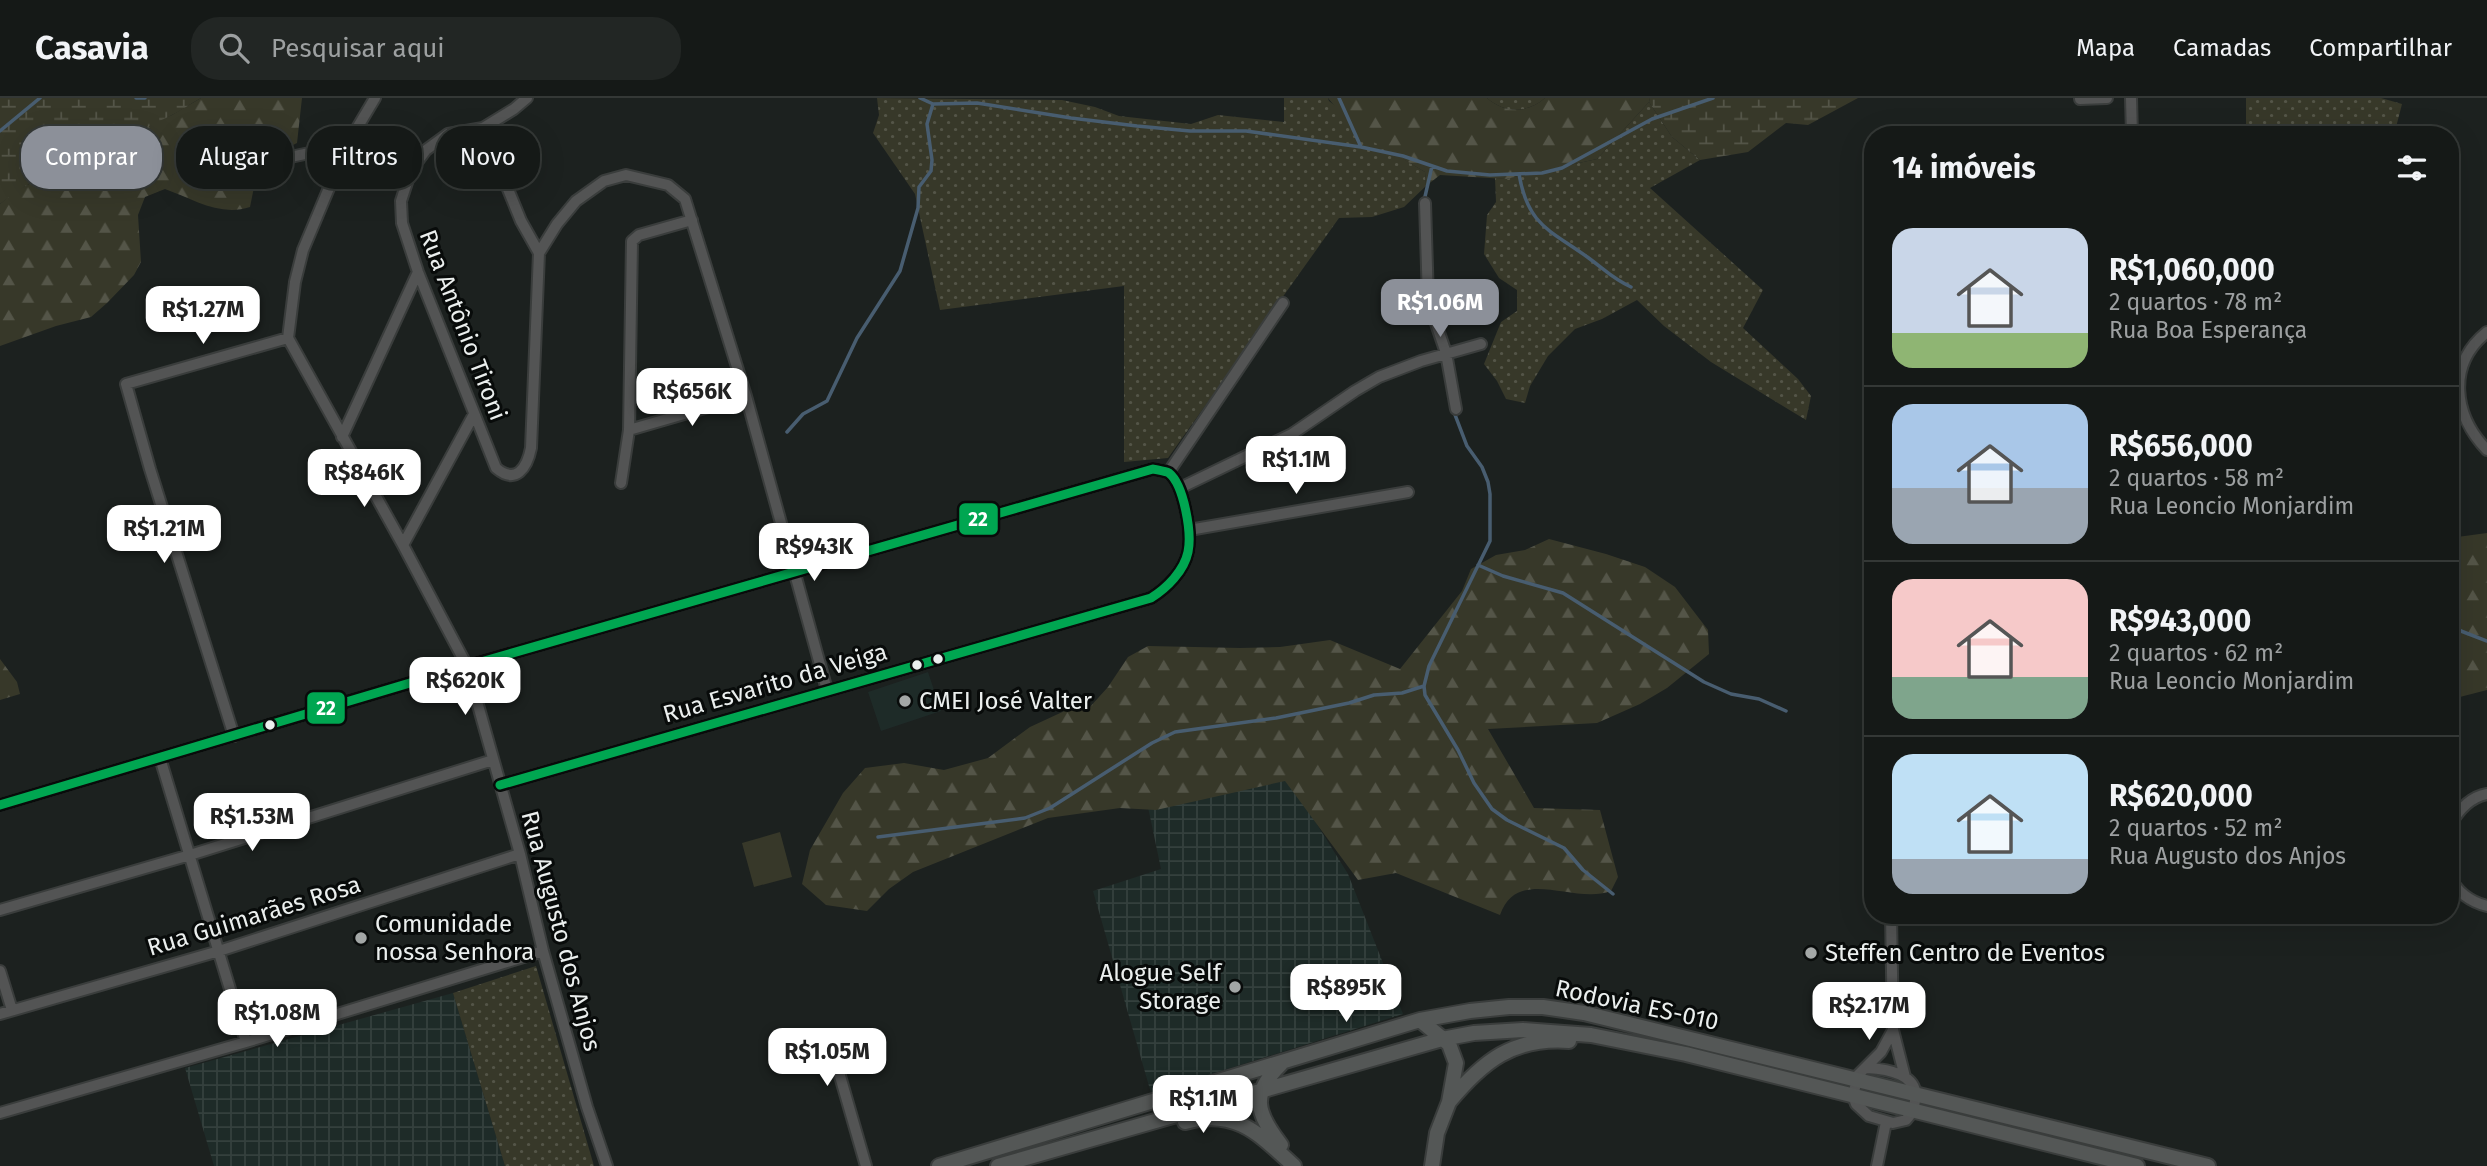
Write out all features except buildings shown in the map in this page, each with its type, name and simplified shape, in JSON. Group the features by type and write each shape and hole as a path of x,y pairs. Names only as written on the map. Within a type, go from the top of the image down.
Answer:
{"main road":[{"name":"Rodovia ES-010","path":"939,1166 1420,1020 1510,1007 1543,1007 1584,1013 2208,1166"},
{"path":"1420,1020 1449,1044 1456,1063 1449,1102 1437,1133 1432,1166"},
{"name":"Rodovia ES-010","path":"998,1166 1442,1039 1474,1033 1523,1030 1591,1035 1686,1054 2137,1166"},
{"path":"1449,1102 1471,1075 1495,1057 1520,1046 1559,1040 1620,1048 1669,1059 1686,1054"},
{"path":"1282,1063 1267,1076 1261,1090 1260,1111 1267,1128 1295,1166"},
{"path":"1112,1132 1136,1135 1204,1116 1225,1118 1242,1124 1264,1138 1295,1166"}],"street":[{"path":"358,126 375,98"},
{"name":"Rua Antônio Tironi","path":"486,126 514,110 527,98"},
{"path":"2080,99 2107,98"},
{"path":"2131,98 2132,126"},
{"name":"Rua Antônio Tironi","path":"436,142 426,149 411,170 401,201 402,223 473,416 496,468 503,474 510,475 521,471 528,464 531,448 539,253"},
{"path":"508,189 521,221 539,253 557,224 576,201 604,181 626,175 668,185 685,199 746,396 827,690"},
{"path":"234,736 126,384 288,338 295,282 303,250 329,189"},
{"path":"1425,202 1428,300 1446,354 1455,409"},
{"path":"621,483 629,430 632,242 639,235 692,220"},
{"path":"342,437 418,272"},
{"path":"0,805 467,666 1153,469 1168,473 1283,303"},
{"path":"2459,378 2468,355 2487,332"},
{"name":"Rua Augusto dos Anjos","path":"288,338 467,666 520,855 543,951 587,1107 607,1166"},
{"path":"1180,488 1292,434 1379,377 1409,365 1481,344"},
{"path":"629,430 746,396"},
{"path":"2459,408 2473,435 2487,450"},
{"path":"403,545 473,416"},
{"name":"Rua Esvarito da Veiga","path":"499,785 1151,598 1171,582 1184,563 1188,551 1189,530 1180,488 1168,473"},
{"path":"1189,530 1408,492"},
{"path":"160,758 246,1042"},
{"path":"0,910 190,855 493,761"},
{"path":"2459,809 2480,795 2487,794"},
{"name":"Rua Guimarães Rosa","path":"0,1014 219,951 520,855"},
{"path":"2459,889 2473,902 2487,906"},
{"path":"1891,924 1893,1030 1905,1077 1913,1085 1916,1096 1913,1111 1906,1121 1900,1123 1886,1122 1869,1116 1861,1111 1853,1096 1856,1081 1862,1071 1881,1052 1893,1030"},
{"path":"0,1113 246,1042 543,951"},
{"path":"0,971 12,1010"},
{"path":"866,1166 839,1064 879,1052"},
{"path":"1867,1068 1905,1077"},
{"path":"1877,1166 1886,1122"}],"shaded area":[{"name":"CMEI José Valter","path":"928,672 941,711 881,731 868,692"},
{"path":"1288,778 1348,874 1403,1014 1151,1093 1093,891 1161,869 1148,807"},
{"path":"453,993 505,1166 214,1166 185,1068"}],"green space":[{"path":"0,98 201,98 148,126 21,126 21,189 0,204"},
{"path":"201,98 302,98 297,143 293,145 293,126 176,126 176,189 254,189 250,207 239,210 217,208 165,189 145,197 138,215 141,262 134,275 107,303 91,317 0,346 0,204 21,188 162,189 162,126 146,126"},
{"path":"877,98 1062,100 1095,107 1119,116 1191,124 1218,115 1284,122 1284,98 1328,98 1405,160 1425,172 1426,186 1404,207 1372,217 1339,218 1168,458 1124,462 1124,286 940,310 915,194 873,133 879,115"},
{"path":"1328,98 1487,98 1501,107 1516,110 1531,107 1545,98 1650,98 1597,159 1506,179 1440,175 1426,186 1425,172 1355,131"},
{"path":"1487,98 1545,98 1531,107 1516,110 1501,107"},
{"path":"1650,98 1858,98 1808,125 1786,123 1748,152 1700,160 1672,137 1649,102"},
{"path":"2246,98 2381,98 2402,104 2396,126 2246,126"},
{"path":"1649,102 1672,137 1700,160 1650,188 1763,290 1743,328 1798,379 1811,396 1806,420 1711,362 1664,326 1637,300 1602,319 1575,329 1548,356 1530,386 1525,403 1506,399 1484,364 1501,322 1517,311 1517,290 1499,278 1484,254 1487,215 1496,202 1495,178 1506,179 1597,159"},
{"path":"2487,533 2487,690 2459,697 2459,537"},
{"path":"1549,539 1645,567 1675,587 1708,630 1709,654 1667,688 1640,704 1597,723 1488,729 1534,808 1600,810 1618,877 1611,891 1580,894 1533,889 1520,892 1508,900 1500,915 1396,873 1358,880 1285,781 1156,810 1120,808 1048,818 913,872 889,889 867,911 826,905 802,884 810,850 843,793 865,768 904,763 944,770 988,758 1030,727 1071,708 1089,708 1108,687 1128,657 1148,646 1280,647 1330,640 1400,669 1462,591 1471,569 1496,555 1525,550"},
{"path":"0,659 17,682 20,694 0,700"},
{"path":"780,832 792,877 754,887 742,843"},
{"path":"536,966 594,1166 505,1166 453,993"}],"waterway":[{"path":"0,131 40,98"},
{"path":"136,98 145,98"},
{"path":"920,98 933,104 977,103 1137,126 1190,131 1246,131 1361,147 1403,156 1447,171 1490,175 1542,173 1562,168 1652,119 1713,98"},
{"path":"1339,98 1361,147"},
{"path":"787,432 803,414 827,401 857,338 900,271 918,208 919,187 931,171 927,124 933,104"},
{"path":"1424,201 1432,166"},
{"path":"1519,174 1528,206 1543,226 1614,278 1631,287"},
{"path":"1454,412 1467,446 1482,467 1488,482 1490,541 1429,666 1424,686 1425,695 1474,783 1492,809 1507,820 1564,848 1583,870 1613,894"},
{"path":"1478,565 1503,576 1563,593 1704,682 1731,694 1759,699 1786,711"},
{"path":"2459,630 2487,641"},
{"path":"878,837 1025,818 1050,808 1152,743 1175,732 1276,718 1374,695 1402,693 1424,686"}],"transit line":[{"name":"22","path":"0,805 467,666 1153,469 1169,473 1179,488 1188,522 1188,552 1183,566 1174,578 1151,598 500,785"}],"place":[{"name":"CMEI José Valter","path":"905,701"},
{"name":"Comunidade nossa Senhora","path":"361,938"},
{"name":"Steffen Centro de Eventos","path":"1811,953"},
{"name":"Alogue Self Storage","path":"1235,987"}]}
